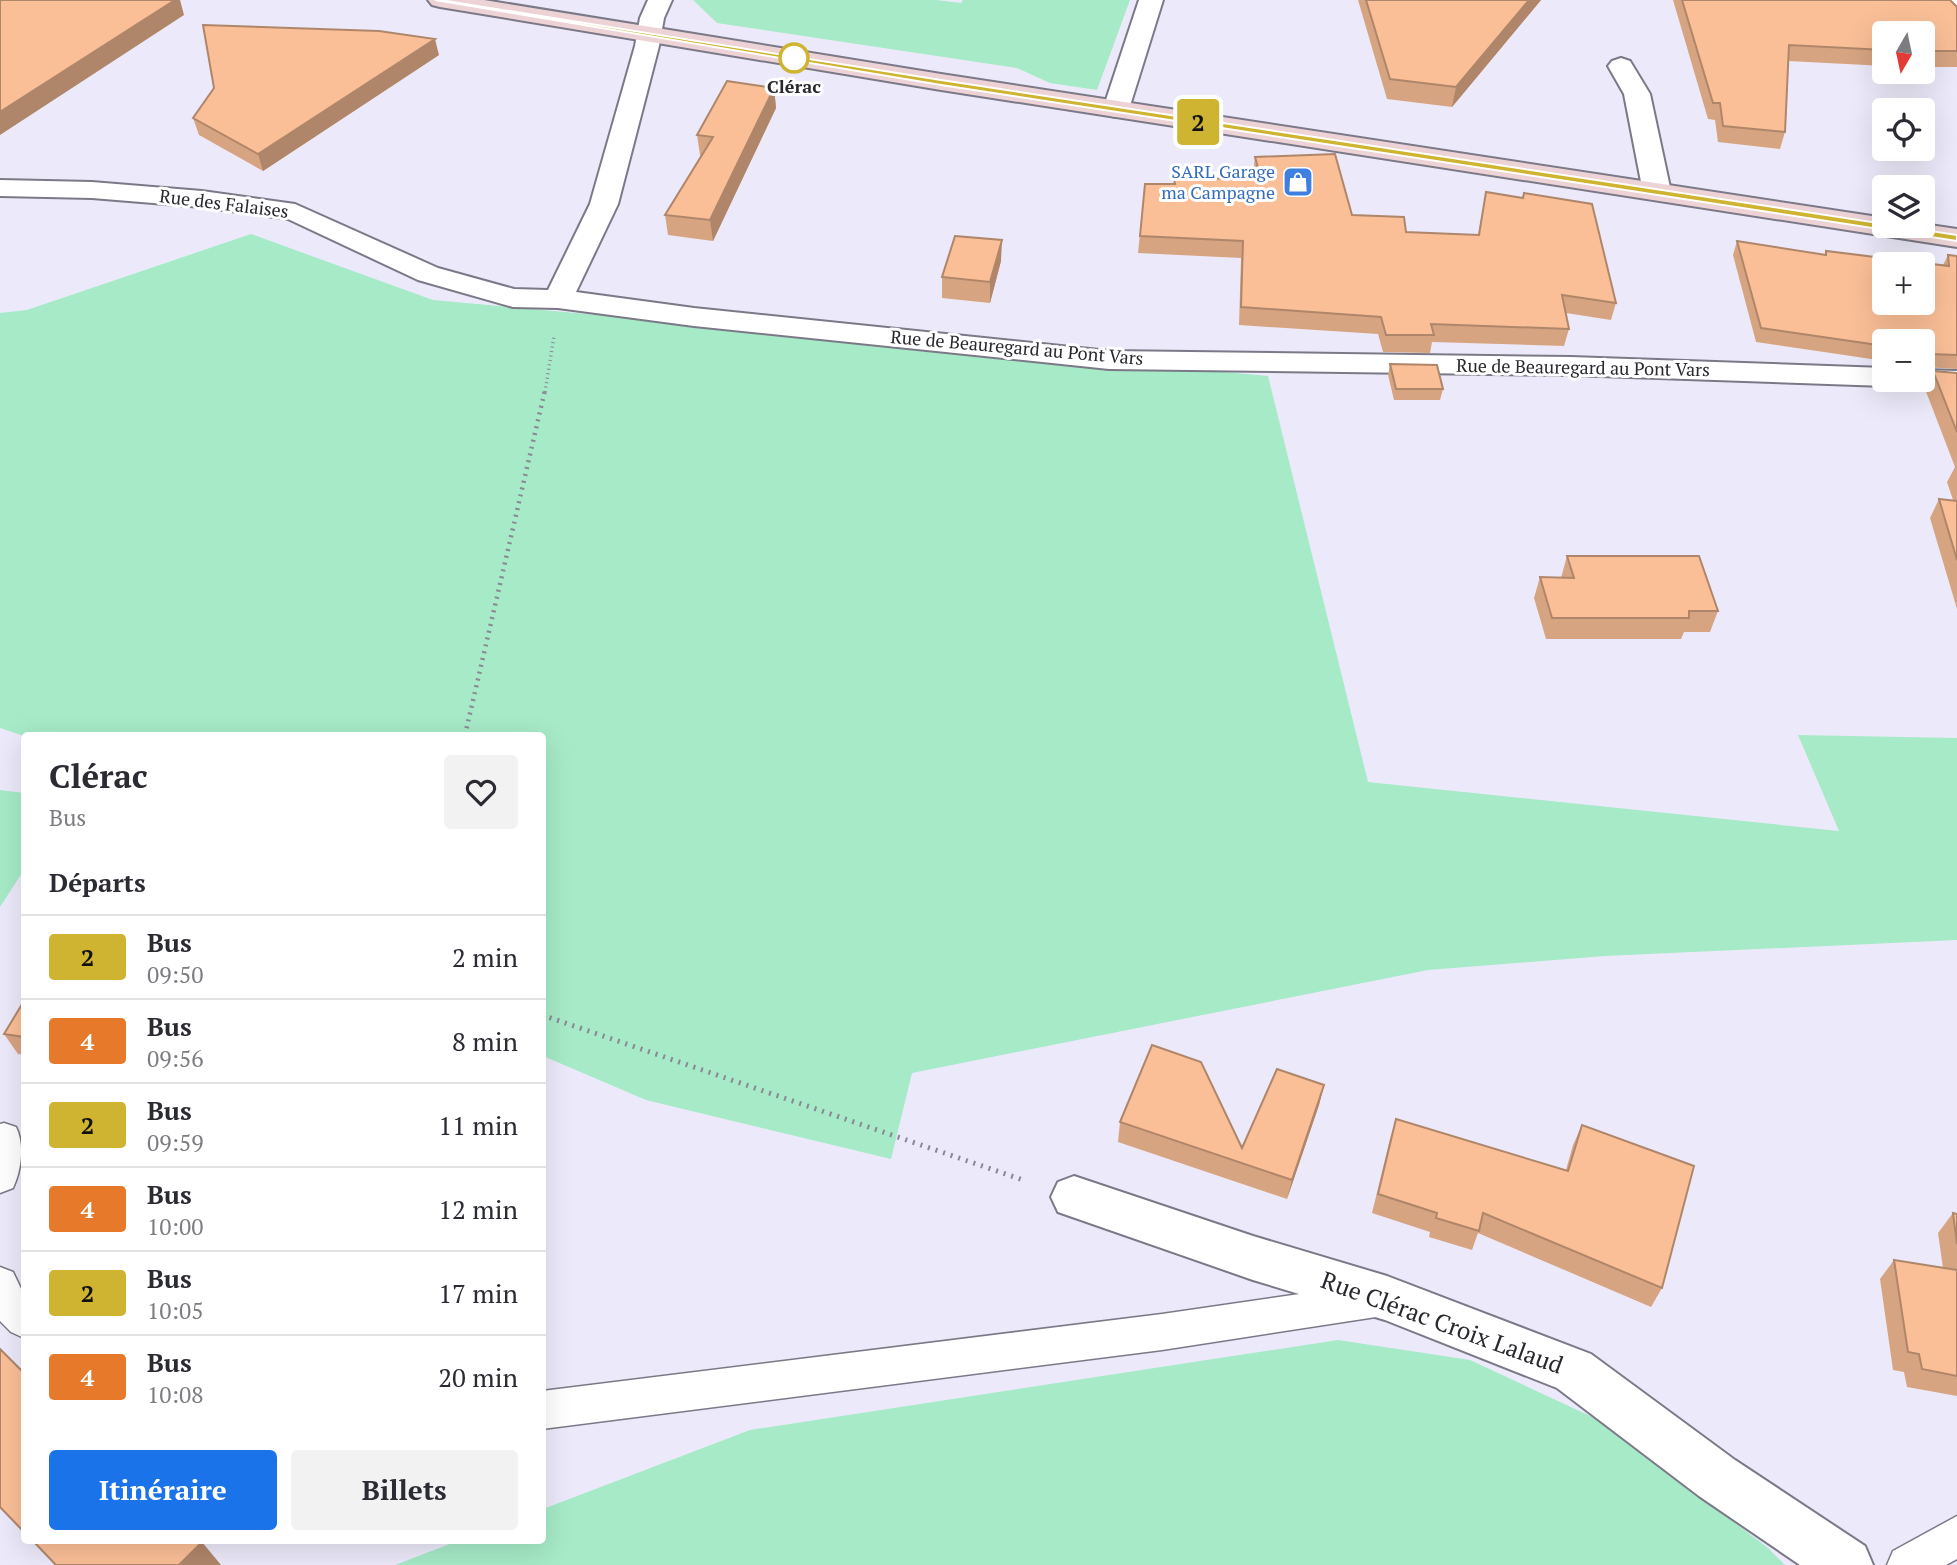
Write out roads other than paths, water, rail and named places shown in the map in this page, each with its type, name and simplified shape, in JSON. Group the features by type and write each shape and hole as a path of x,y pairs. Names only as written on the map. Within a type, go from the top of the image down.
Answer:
{"street":[{"path":"440,0 1116,109 1957,238"},
{"path":"558,299 604,204 648,34 660,0"},
{"path":"1116,109 1151,0"},
{"path":"1621,66 1637,93 1657,192"},
{"name":"Rue des Falaises","path":"0,188 92,190 202,199 295,212 428,274 513,298 558,299"},
{"name":"Rue de Beauregard au Pont Vars","path":"558,299 694,317 1109,360 1571,366 1872,377"},
{"path":"1935,379 1957,380"},
{"name":"Rue Clérac Croix Lalaud","path":"1074,1197 1253,1258 1387,1298 1574,1371 1717,1478 1846,1565"}],"lane":[{"path":"0,1177 4,1138"},
{"path":"0,1284 5,1301 21,1317"},
{"path":"546,1409 1162,1332 1387,1298"},
{"path":"1906,1565 1957,1536"}],"place":[{"name":"Clérac","path":"794,58"},
{"name":"SARL Garage ma Campagne","path":"1298,182"}]}
